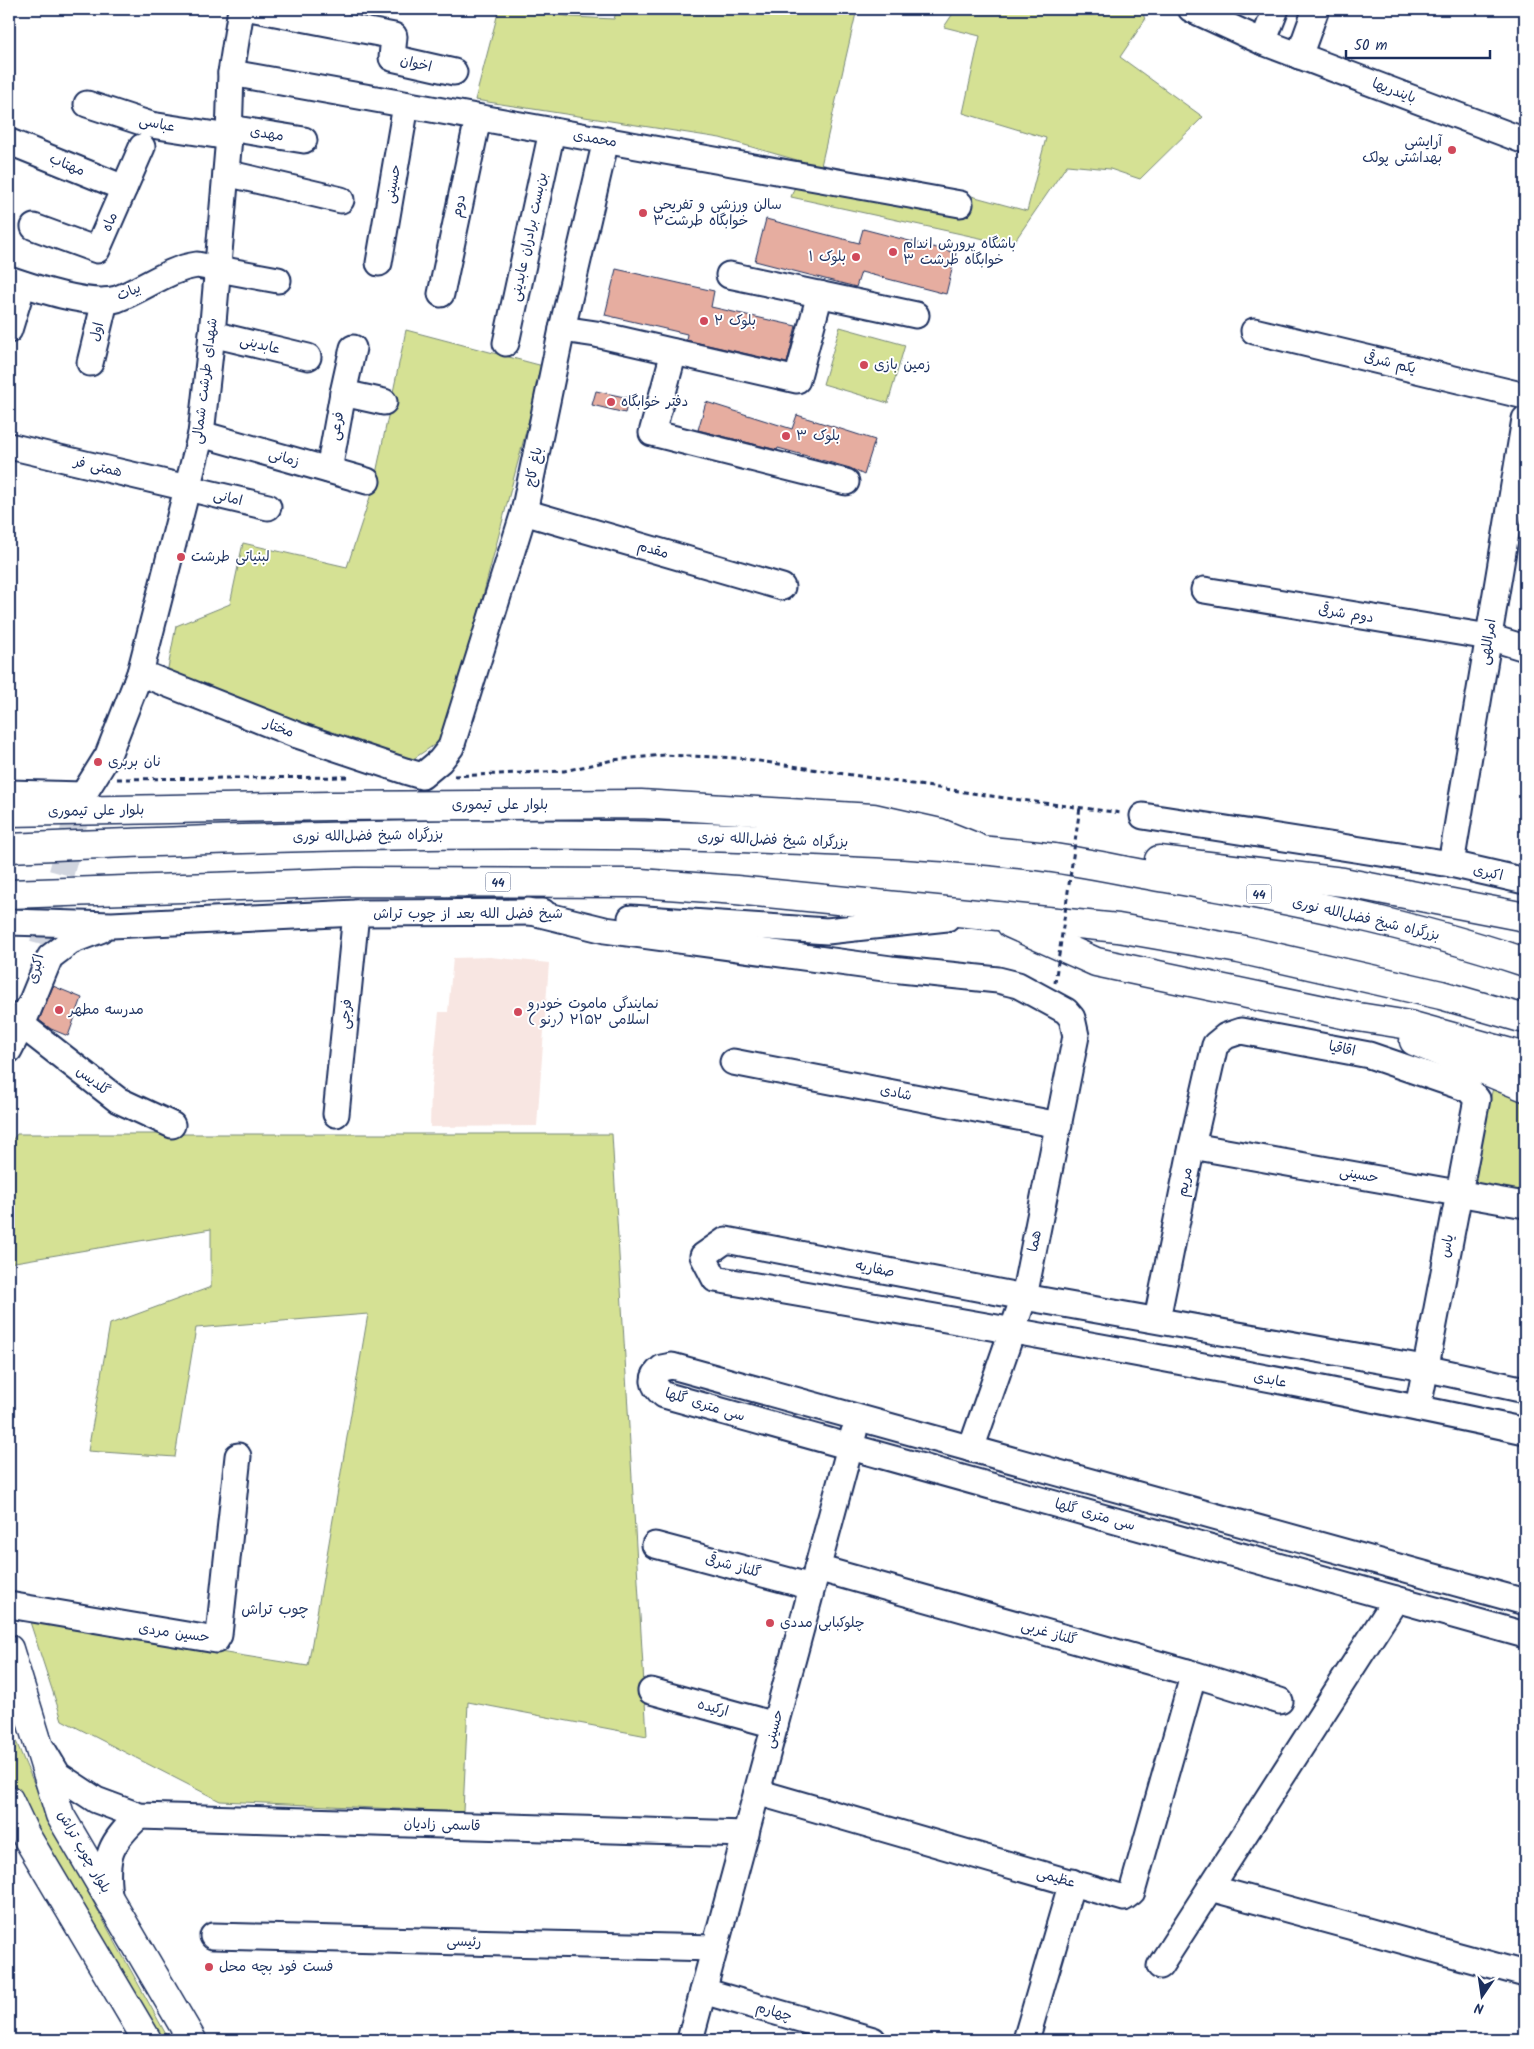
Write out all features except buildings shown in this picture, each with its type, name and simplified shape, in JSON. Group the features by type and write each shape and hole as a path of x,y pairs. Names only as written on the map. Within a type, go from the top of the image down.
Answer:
{"main road":[{"name":"بلوار علی تیموری","path":"9,812 339,806 641,804 872,818 940,833 986,852"},
{"name":"بزرگراه شیخ فضل‌الله نوری","path":"9,848 389,835 627,834 804,840 1040,856 1250,892 1353,913 1478,946 1525,962"},
{"path":"1040,856 1148,859 1243,868 1343,882 1524,917"},
{"name":"44","path":"9,894 356,882 640,883 987,914 1118,928 1239,949 1441,995 1525,1019"},
{"path":"987,914 1096,962 1226,987 1352,1016 1409,1025 1525,1057"},
{"path":"1352,1016 1525,1087"},
{"name":"بلوار چوب‌ تراش","path":"9,1649 60,1815 109,1895 192,2040"},
{"path":"11,1812 147,2040"}],"street":[{"name":"شهدای طرشت شمالی","path":"86,791 108,756 140,673 201,434 226,173 230,73 241,9"},
{"name":"اخوان","path":"255,9 394,36 392,58 454,72"},
{"name":"بایندریها","path":"1191,9 1263,42 1525,141"},
{"path":"1263,42 1276,9"},
{"path":"1299,56 1316,9"},
{"name":"محمدی","path":"230,73 960,204"},
{"name":"عباسی","path":"87,104 151,125 229,133"},
{"name":"حسینی","path":"379,263 406,105"},
{"name":"دوم","path":"441,294 478,118"},
{"name":"بن‌بست برادران عابدینی","path":"506,343 552,131"},
{"name":"مهدی","path":"229,133 304,140"},
{"name":"باغ کاج","path":"422,776 440,761 451,747 524,512 562,328 606,140"},
{"name":"مهتاب","path":"10,144 124,188"},
{"name":"ماه","path":"34,227 97,250 142,147"},
{"path":"226,173 341,200"},
{"name":"بیات","path":"16,282 82,298 105,301 118,298 185,267 197,265 218,267 278,280"},
{"path":"730,275 916,315"},
{"path":"9,330 16,282"},
{"path":"562,328 797,380 820,294"},
{"name":"اول","path":"90,363 105,301"},
{"name":"یکم شرقی","path":"1254,331 1525,396"},
{"name":"عابدینی","path":"212,334 308,357"},
{"path":"343,393 353,348"},
{"path":"674,352 652,433 846,482"},
{"name":"فرعی","path":"329,470 343,393 384,402"},
{"name":"امراللهی","path":"1451,864 1525,420"},
{"name":"زمانی","path":"201,434 367,480"},
{"name":"همتی فر","path":"9,446 188,488"},
{"name":"امانی","path":"188,488 268,507"},
{"name":"مقدم","path":"524,512 782,587"},
{"name":"دوم شرقی","path":"1204,590 1489,638 1525,648"},
{"name":"مختار","path":"140,673 297,735 422,776"},
{"path":"9,793 86,791"},
{"name":"اکبری","path":"1143,816 1451,864 1525,881"},
{"name":"شیخ فضل الله بعد از چوب تراش","path":"9,922 112,925 356,913 528,911 827,931 987,914"},
{"name":"هما","path":"528,911 605,930 891,969 998,980 1018,985 1059,1007 1072,1018 1076,1036 1024,1297 971,1449"},
{"name":"فرجی","path":"336,1114 356,913"},
{"path":"22,1025 50,957 71,941 112,925"},
{"name":"اکبری","path":"9,1050 22,1025 42,945"},
{"name":"گلدیس","path":"22,1025 118,1100 172,1125"},
{"name":"اقاقیا","path":"1215,1045 1226,1036 1241,1031 1369,1055 1468,1088"},
{"name":"مریم","path":"1157,1319 1192,1146 1215,1045"},
{"name":"شادی","path":"734,1062 1059,1125"},
{"name":"یاس","path":"1418,1408 1424,1368 1477,1099 1468,1088"},
{"name":"حسینی","path":"1192,1146 1525,1205"},
{"name":"صفاریه","path":"1014,1330 714,1278 703,1256 726,1240 1024,1297"},
{"path":"1024,1297 1157,1319 1424,1368 1525,1390"},
{"name":"عابدی","path":"1014,1330 1418,1408 1525,1431"},
{"name":"سی متری گلها","path":"1525,1602 672,1366 662,1368 654,1377 653,1382 656,1389 664,1395 1525,1634"},
{"name":"حسینی","path":"690,2040 858,1418"},
{"name":"حسین مردی","path":"9,1605 216,1640 219,1635 238,1456"},
{"name":"گلناز شرقی","path":"655,1545 815,1577"},
{"name":"گلناز غربی","path":"815,1577 1187,1672 1280,1701"},
{"path":"1160,1966 1396,1598"},
{"name":"عظیمی","path":"757,1792 1124,1898 1132,1892 1192,1680 1187,1672"},
{"name":"ارکیده","path":"651,1692 775,1725"},
{"name":"قاسمی زادیان","path":"38,1741 58,1775 96,1800 139,1816 746,1834"},
{"path":"109,1895 106,1871 110,1851 120,1833 139,1816"},
{"path":"1026,2040 1072,1882"},
{"path":"1210,1888 1525,1974"},
{"name":"رئیسی","path":"213,1936 715,1948"},
{"name":"چهارم","path":"703,1992 873,2040"}],"path":[{"path":"422,776 474,776 482,773 526,774 564,771 613,760 664,755 739,758 1143,816"},
{"path":"86,791 352,777"},
{"path":"1055,983 1080,807"}],"shaded area":[{"path":"490,957 549,963 537,1126 430,1127 431,1089 439,1012 448,1012 453,958"}],"green space":[{"path":"499,9 528,9 572,17 614,19 617,9 857,9 820,170 942,188 1027,211 1046,138 963,113 980,36 944,27 956,9 1142,9 1145,20 1120,57 1203,117 1140,179 1110,169 1067,165 1012,245 791,197 804,162 720,138 475,100"},
{"name":"زمین بازی","path":"840,327 905,345 888,403 823,384"},
{"path":"406,330 543,366 446,737 410,761 167,673 176,626 230,604 243,543 347,567 373,488"},
{"path":"1494,1083 1525,1099 1525,1194 1471,1184"},
{"path":"17,1134 612,1134 647,1736 468,1702 463,1812 220,1801 62,1720 30,1622 308,1666 368,1314 196,1328 175,1457 88,1451 110,1324 211,1287 211,1229 9,1263 9,1144"},
{"path":"9,1723 63,1845 169,2040 159,2040 32,1824 9,1772"}],"tunnel":[{"path":"42,945 81,800"}],"place":[{"name":"آرایشی بهداشتی پولک","path":"1452,150"},
{"name":"سالن ورزشی و تفریحی خوابگاه طرشت۳","path":"643,213"},
{"name":"باشگاه پرورش اندام خوابگاه طرشت ۳","path":"893,252"},
{"name":"بلوک ۱","path":"856,257"},
{"name":"بلوک ۲","path":"704,321"},
{"name":"زمین بازی","path":"864,365"},
{"name":"دفتر خوابگاه","path":"611,402"},
{"name":"بلوک ۳","path":"786,436"},
{"name":"لبنیاتی طرشت","path":"181,557"},
{"name":"نان بربری","path":"98,762"},
{"name":"مدرسه مطهر","path":"59,1010"},
{"name":"نمایندگی ماموت خودرو ( رنو) اسلامی ۲۱۵۲","path":"518,1012"},
{"name":"چلوکبابی مددی","path":"770,1623"},
{"name":"فست فود بچه محل","path":"209,1967"}],"district":[{"name":"چوب تراش","path":"275,1610"}]}
